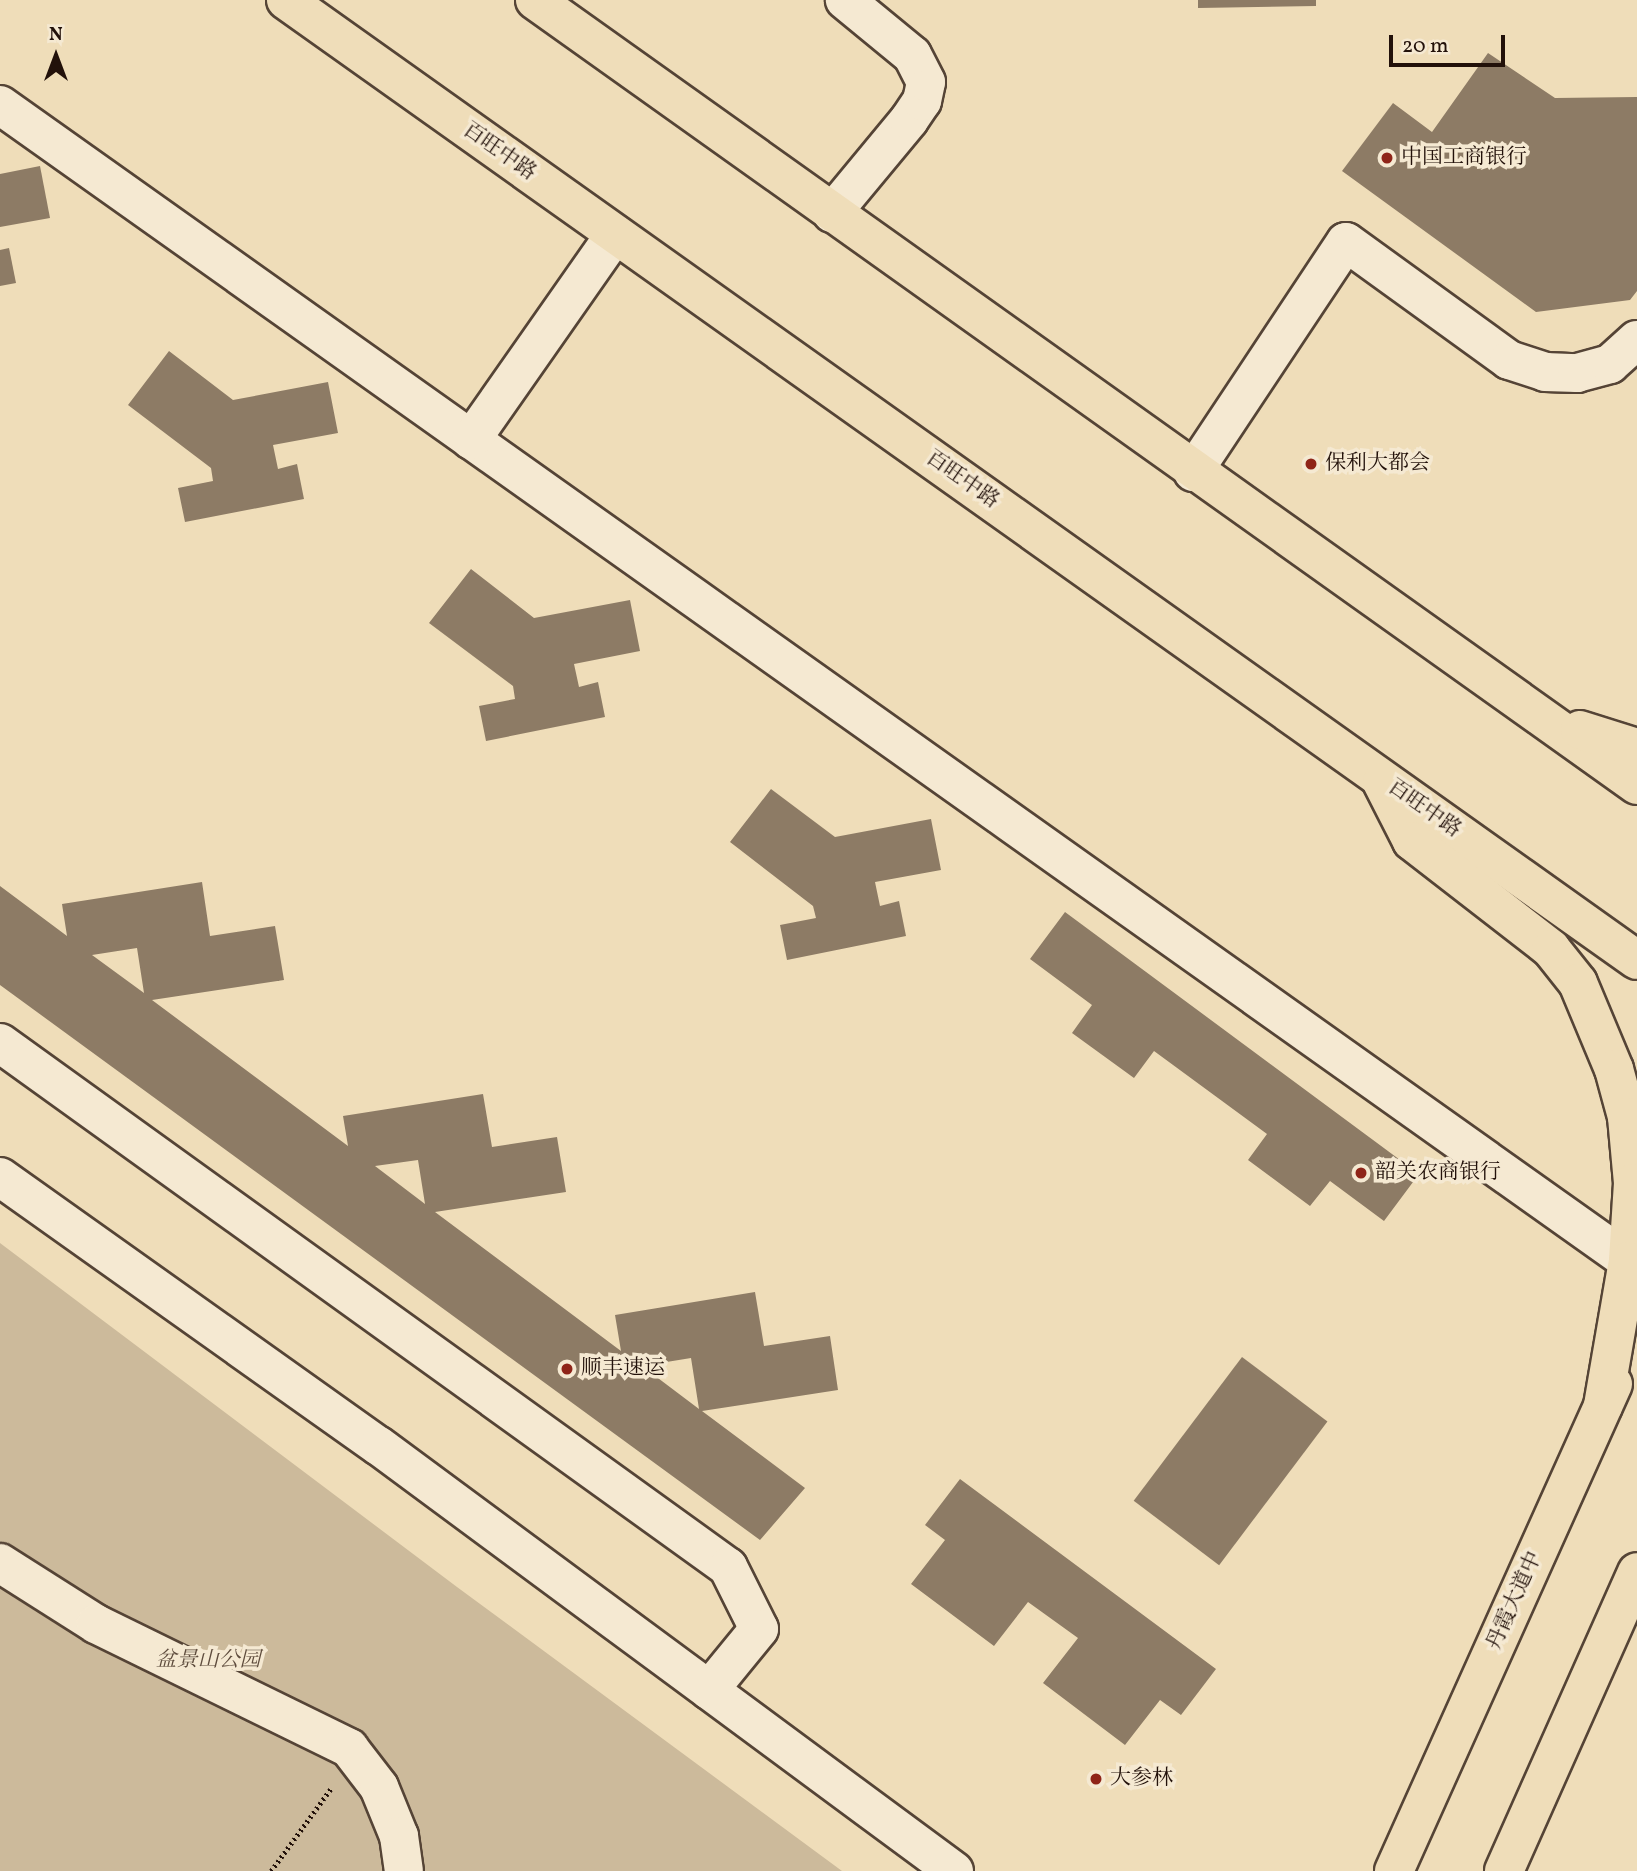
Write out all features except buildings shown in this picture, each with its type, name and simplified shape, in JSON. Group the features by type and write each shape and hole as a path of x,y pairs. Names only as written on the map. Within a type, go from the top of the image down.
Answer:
{"main road":[{"name":"百旺中路","path":"286,0 1637,960"},
{"path":"535,0 1192,472 1637,785"},
{"path":"1532,712 1637,748"},
{"path":"1379,777 1412,841 1551,949 1578,982 1614,1069 1627,1117 1633,1183 1633,1264 1603,1406"},
{"name":"丹霞大道中","path":"1394,1871 1637,1331"},
{"path":"1504,1871 1637,1572"}],"street":[{"path":"832,213 922,102 926,82 912,55 845,0"},
{"path":"0,105 1633,1264"},
{"path":"471,440 615,234"},
{"path":"1192,472 1346,242 1509,360 1545,372 1577,373 1610,364 1637,340"},
{"path":"0,1043 728,1567 760,1629 709,1690"},
{"path":"0,1177 709,1690 954,1871"},
{"path":"0,1563 96,1624 324,1735 355,1755 390,1811 404,1871"}],"path":[{"path":"271,1871 355,1755"}],"green space":[{"name":"盆景山公园","path":"0,1243 457,1587 842,1871 0,1871"}],"place":[{"name":"中国工商银行","path":"1387,158"},
{"name":"保利大都会","path":"1311,464"},
{"name":"韶关农商银行","path":"1361,1173"},
{"name":"顺丰速运","path":"567,1369"},
{"name":"大参林","path":"1096,1779"}]}
